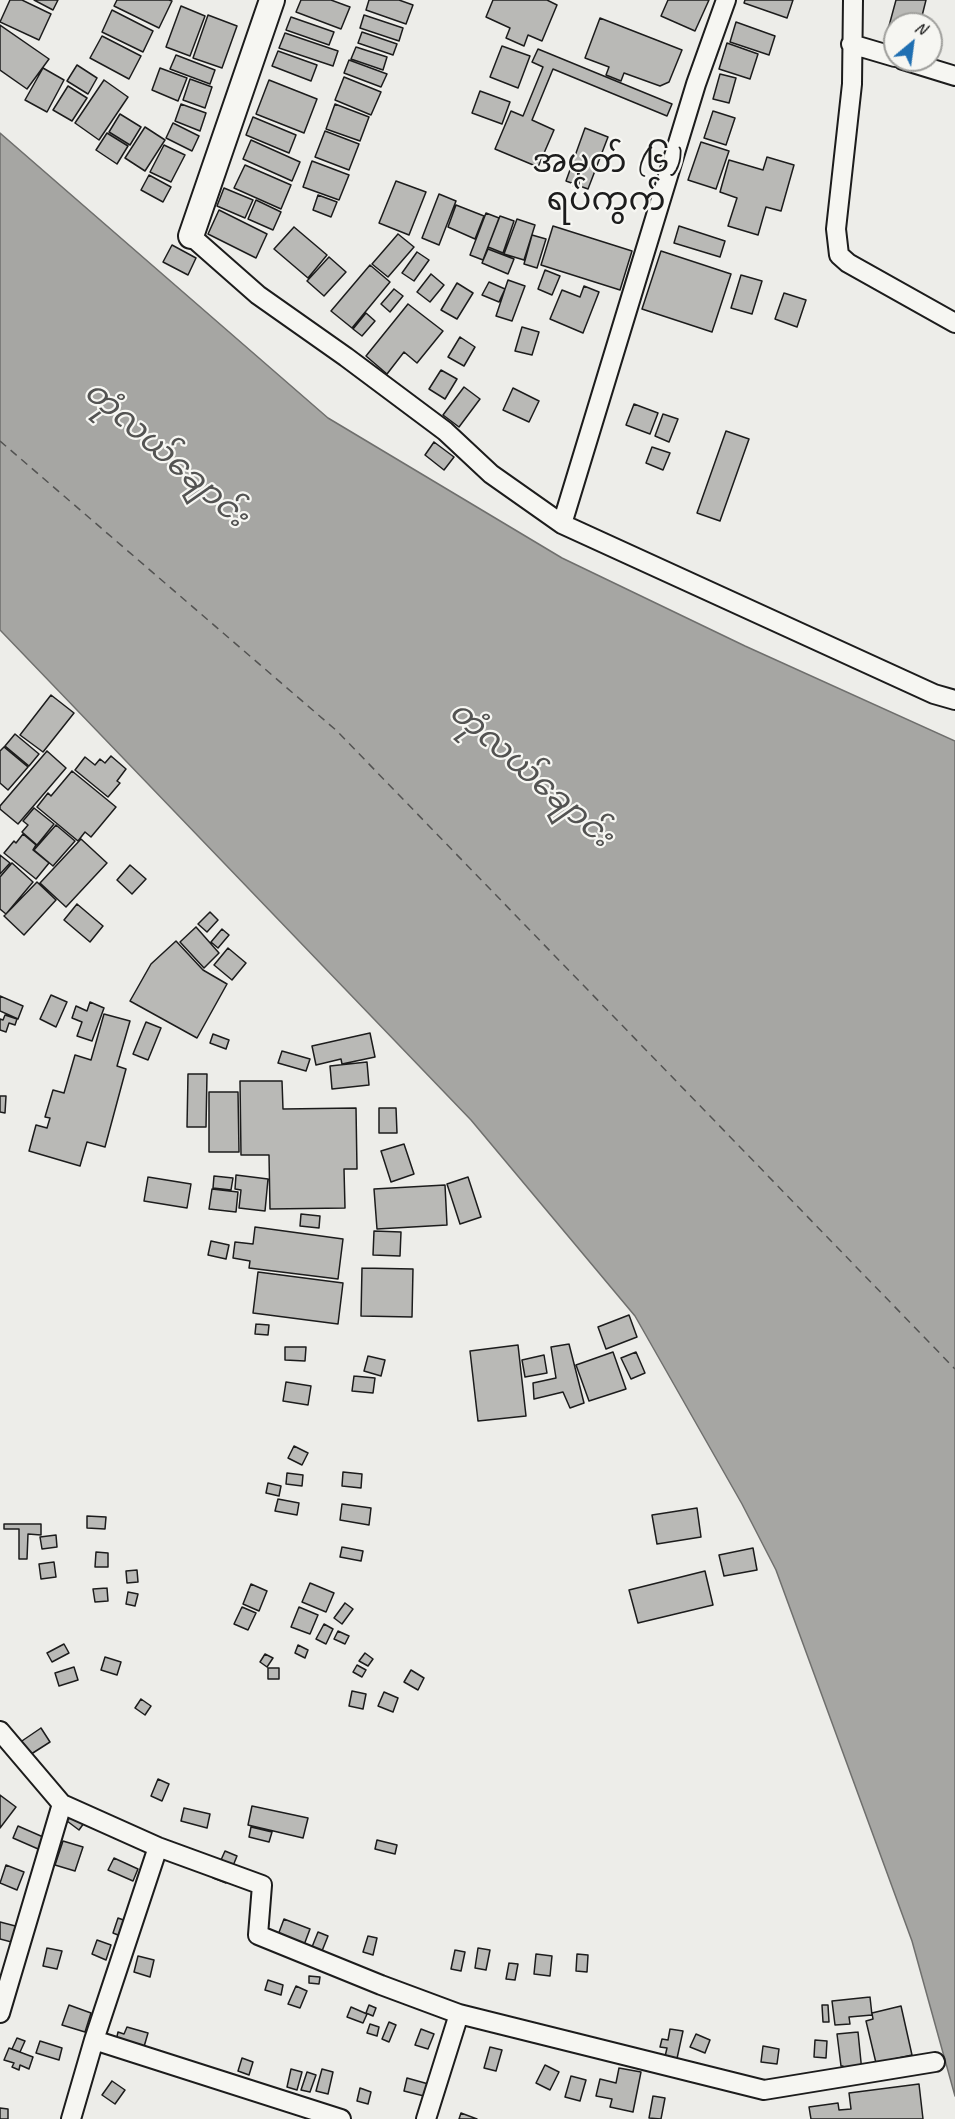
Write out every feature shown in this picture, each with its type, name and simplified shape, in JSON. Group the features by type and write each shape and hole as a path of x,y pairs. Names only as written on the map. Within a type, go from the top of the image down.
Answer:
{"street":[{"path":"272,0 191,236 258,295 445,431 491,474 562,524 934,694 955,699"},
{"path":"562,524 696,84 726,0"},
{"path":"853,0 852,84 836,229 838,255 848,263 955,323"},
{"path":"851,44 883,53"},
{"path":"0,1731 62,1804 158,1847 262,1885 258,1935 459,2014 764,2090 935,2062"},
{"path":"0,2013 62,1804"},
{"path":"71,2119 94,2040 158,1847"},
{"path":"426,2119 459,2014"},
{"path":"94,2040 341,2119"}],"water":[{"name":"တုံလယ်ချောင်း","path":"0,133 328,418 562,558 745,646 955,741 955,2096 912,1941 776,1570 742,1504 635,1316 471,1120 0,630"}],"building":[{"path":"10,0 22,0 51,14 39,40 0,22"},
{"path":"34,0 58,0 53,10"},
{"path":"117,0 172,1 159,28 114,6"},
{"path":"301,0 331,0 350,7 341,29 296,12"},
{"path":"369,0 399,0 413,5 406,24 366,10"},
{"path":"493,0 547,0 557,5 542,41 528,35 524,46 506,38 510,28 486,17"},
{"path":"668,0 709,0 695,31 661,16"},
{"path":"745,0 793,0 787,18 744,3"},
{"path":"896,0 926,0 923,12 893,12"},
{"path":"181,6 205,16 190,56 166,47"},
{"path":"112,10 153,31 143,52 102,32"},
{"path":"208,15 237,26 222,68 193,58"},
{"path":"364,15 403,28 399,41 360,28"},
{"path":"291,17 334,32 329,45 286,30"},
{"path":"600,18 682,50 669,82 660,86 624,73 621,81 606,75 609,67 585,58"},
{"path":"736,22 775,36 769,55 730,42"},
{"path":"0,25 49,59 27,89 0,70"},
{"path":"362,32 397,44 393,55 358,43"},
{"path":"285,33 338,51 333,66 279,48"},
{"path":"102,36 141,56 129,79 90,58"},
{"path":"727,43 758,54 750,79 719,69"},
{"path":"502,46 530,56 518,88 490,77"},
{"path":"356,47 387,57 383,70 351,59"},
{"path":"538,49 672,104 667,116 553,69 532,120 554,130 538,167 495,149 511,111 523,116 543,67 532,62"},
{"path":"278,51 317,65 311,81 272,66"},
{"path":"176,55 215,70 210,84 170,69"},
{"path":"349,60 387,74 381,87 344,73"},
{"path":"77,65 97,78 88,94 67,81"},
{"path":"43,68 64,80 47,112 25,100"},
{"path":"160,68 187,78 178,101 152,90"},
{"path":"720,74 736,78 729,103 713,99"},
{"path":"344,77 381,92 371,115 335,100"},
{"path":"190,79 212,87 205,108 183,100"},
{"path":"104,80 128,97 99,140 75,123"},
{"path":"269,80 317,99 304,133 256,114"},
{"path":"68,86 87,98 72,121 53,110"},
{"path":"480,91 510,102 502,124 472,113"},
{"path":"181,104 206,113 200,131 175,121"},
{"path":"335,104 369,117 360,141 326,129"},
{"path":"713,111 735,118 726,145 704,138"},
{"path":"120,114 141,127 130,145 109,132"},
{"path":"253,117 296,135 289,153 246,135"},
{"path":"173,123 199,136 192,151 166,138"},
{"path":"145,127 165,140 145,171 125,158"},
{"path":"585,128 608,137 588,189 566,181"},
{"path":"325,131 359,144 349,170 315,157"},
{"path":"107,133 128,146 117,164 96,150"},
{"path":"251,140 300,162 292,181 243,159"},
{"path":"701,142 729,151 716,189 688,180"},
{"path":"164,145 185,155 171,182 150,172"},
{"path":"767,157 794,165 781,211 766,207 758,235 728,226 737,198 720,192 729,160 763,170"},
{"path":"312,161 349,175 339,200 303,187"},
{"path":"245,165 291,185 281,209 234,188"},
{"path":"149,175 171,187 163,202 141,190"},
{"path":"396,181 426,192 409,235 379,223"},
{"path":"224,188 253,200 245,218 217,206"},
{"path":"439,194 456,201 439,245 422,238"},
{"path":"318,195 337,202 331,217 313,210"},
{"path":"256,200 281,212 273,230 248,219"},
{"path":"456,205 484,216 475,239 448,227"},
{"path":"219,210 267,234 256,258 208,234"},
{"path":"486,213 499,218 483,260 470,255"},
{"path":"500,216 514,221 503,253 488,247"},
{"path":"517,219 535,225 524,260 504,254"},
{"path":"553,226 632,251 620,290 541,265"},
{"path":"679,226 725,241 720,257 674,243"},
{"path":"294,227 327,255 308,278 274,249"},
{"path":"398,234 414,247 388,277 372,264"},
{"path":"532,235 546,239 537,268 524,264"},
{"path":"172,245 196,258 188,275 163,262"},
{"path":"488,249 514,259 508,274 482,263"},
{"path":"661,251 731,274 712,332 642,309"},
{"path":"417,252 429,260 414,281 402,273"},
{"path":"329,257 346,272 324,296 307,281"},
{"path":"370,265 390,282 352,328 331,311"},
{"path":"545,270 560,276 552,295 538,289"},
{"path":"431,274 444,285 430,302 417,292"},
{"path":"741,275 762,281 752,314 731,308"},
{"path":"508,280 525,286 512,321 496,316"},
{"path":"489,282 505,289 499,302 482,295"},
{"path":"457,283 473,293 457,319 441,310"},
{"path":"584,286 599,292 583,333 550,319 562,290 580,297"},
{"path":"394,289 403,296 390,312 381,304"},
{"path":"784,293 806,300 797,327 775,319"},
{"path":"408,304 443,331 417,363 404,352 387,374 366,356"},
{"path":"366,313 375,321 362,336 353,329"},
{"path":"522,327 539,332 532,355 515,351"},
{"path":"460,337 475,347 464,366 448,357"},
{"path":"441,370 457,379 445,399 429,389"},
{"path":"464,387 480,399 459,427 443,415"},
{"path":"513,388 539,401 529,422 503,410"},
{"path":"634,404 658,413 650,434 626,425"},
{"path":"663,414 678,419 669,442 655,436"},
{"path":"726,431 749,439 720,521 697,513"},
{"path":"434,442 454,457 444,470 425,455"},
{"path":"652,447 670,453 663,470 646,463"},
{"path":"51,695 74,713 43,752 20,735"},
{"path":"15,734 39,754 29,766 5,746"},
{"path":"4,747 28,767 8,790 0,783 0,751"},
{"path":"47,751 66,768 18,824 0,809 0,806"},
{"path":"111,756 126,769 117,781 120,783 108,797 75,770 85,757 95,765 100,759 105,763"},
{"path":"72,771 116,807 91,837 85,832 78,841 37,807 48,793 51,796"},
{"path":"34,808 54,824 37,845 22,832 28,825 23,821"},
{"path":"56,825 75,841 53,866 34,850"},
{"path":"23,834 36,845 33,850 49,863 36,879 4,853"},
{"path":"81,839 107,863 66,907 40,883"},
{"path":"0,855 10,863 0,874"},
{"path":"12,863 33,882 6,914 0,909 0,877"},
{"path":"130,865 146,879 132,894 117,880"},
{"path":"37,882 56,900 24,935 4,916"},
{"path":"77,904 103,926 90,942 64,920"},
{"path":"210,912 218,920 207,932 198,924"},
{"path":"196,927 219,953 204,968 180,942"},
{"path":"222,929 229,935 218,948 211,942"},
{"path":"176,941 203,970 227,984 197,1038 130,1001 151,964"},
{"path":"228,948 246,963 232,980 214,965"},
{"path":"51,995 67,1002 56,1027 40,1019"},
{"path":"0,996 23,1006 18,1019 0,1011"},
{"path":"90,1002 104,1008 92,1041 77,1036 82,1022 72,1018 76,1006 87,1011"},
{"path":"104,1014 130,1021 117,1066 126,1069 105,1147 87,1142 80,1166 29,1151 36,1125 47,1128 50,1118 45,1117 53,1090 64,1093 75,1055 91,1060"},
{"path":"5,1015 17,1019 15,1025 9,1023 6,1032 0,1030 0,1019 3,1020"},
{"path":"146,1022 161,1028 148,1060 133,1054"},
{"path":"370,1033 375,1057 342,1064 341,1059 316,1065 312,1046"},
{"path":"213,1034 229,1040 226,1049 210,1043"},
{"path":"282,1051 310,1059 306,1071 278,1063"},
{"path":"367,1062 369,1085 332,1089 330,1066"},
{"path":"188,1074 207,1074 206,1127 187,1127"},
{"path":"240,1081 282,1081 283,1109 356,1108 357,1169 344,1169 345,1208 270,1209 269,1155 241,1155"},
{"path":"209,1092 238,1092 239,1152 209,1152"},
{"path":"0,1096 6,1096 5,1113 0,1112"},
{"path":"379,1108 396,1108 397,1133 379,1133"},
{"path":"404,1144 414,1174 391,1182 381,1151"},
{"path":"236,1175 268,1179 265,1211 239,1208 241,1190 235,1189"},
{"path":"214,1176 233,1178 231,1190 213,1188"},
{"path":"148,1177 191,1184 187,1208 144,1201"},
{"path":"468,1177 481,1217 460,1224 447,1184"},
{"path":"445,1185 447,1225 377,1229 374,1189"},
{"path":"212,1189 238,1192 236,1212 209,1209"},
{"path":"301,1214 320,1216 319,1228 300,1226"},
{"path":"255,1227 343,1239 338,1279 249,1268 250,1261 233,1258 235,1242 253,1244"},
{"path":"374,1231 401,1232 400,1256 373,1255"},
{"path":"211,1241 229,1245 226,1259 208,1255"},
{"path":"362,1268 413,1269 412,1317 361,1316"},
{"path":"258,1272 343,1283 338,1324 253,1313"},
{"path":"629,1315 637,1337 606,1349 598,1327"},
{"path":"256,1324 269,1325 268,1335 255,1334"},
{"path":"569,1344 584,1403 570,1408 563,1392 534,1399 533,1383 556,1378 551,1347"},
{"path":"518,1345 526,1416 478,1421 470,1351"},
{"path":"285,1347 306,1347 305,1361 285,1360"},
{"path":"613,1352 626,1389 589,1401 576,1365"},
{"path":"636,1352 645,1373 631,1379 621,1358"},
{"path":"544,1355 547,1373 525,1377 522,1360"},
{"path":"368,1356 385,1360 381,1376 364,1371"},
{"path":"354,1376 375,1378 373,1393 352,1391"},
{"path":"286,1382 311,1386 308,1405 283,1401"},
{"path":"294,1446 308,1453 302,1465 288,1458"},
{"path":"343,1472 362,1474 361,1488 342,1486"},
{"path":"287,1473 303,1475 302,1486 286,1484"},
{"path":"268,1483 281,1486 279,1496 266,1493"},
{"path":"278,1499 299,1503 297,1515 275,1511"},
{"path":"342,1504 371,1508 369,1525 340,1520"},
{"path":"697,1508 701,1537 657,1544 652,1515"},
{"path":"87,1516 106,1517 105,1529 87,1528"},
{"path":"4,1524 41,1524 41,1535 28,1534 27,1559 19,1559 19,1529 4,1529"},
{"path":"56,1535 57,1547 42,1549 40,1537"},
{"path":"342,1547 363,1551 361,1561 340,1557"},
{"path":"753,1548 757,1570 724,1576 719,1555"},
{"path":"96,1552 108,1553 108,1567 95,1567"},
{"path":"54,1562 56,1577 41,1579 39,1564"},
{"path":"137,1570 138,1582 127,1583 126,1571"},
{"path":"705,1571 713,1605 638,1623 629,1590"},
{"path":"310,1583 334,1593 326,1612 302,1602"},
{"path":"251,1584 267,1591 259,1611 243,1604"},
{"path":"107,1588 108,1601 95,1602 93,1589"},
{"path":"128,1592 138,1594 135,1606 126,1604"},
{"path":"345,1603 353,1609 342,1624 334,1618"},
{"path":"242,1607 256,1613 248,1630 234,1624"},
{"path":"299,1607 318,1615 310,1634 291,1627"},
{"path":"324,1624 333,1629 326,1644 316,1639"},
{"path":"338,1631 349,1636 345,1644 334,1639"},
{"path":"64,1644 69,1653 52,1662 47,1653"},
{"path":"298,1645 308,1650 305,1658 295,1653"},
{"path":"365,1653 373,1659 368,1666 359,1661"},
{"path":"265,1654 273,1658 267,1667 260,1662"},
{"path":"105,1657 121,1662 117,1675 101,1670"},
{"path":"357,1665 366,1670 362,1677 353,1672"},
{"path":"74,1667 78,1680 59,1686 55,1673"},
{"path":"268,1668 279,1668 279,1679 268,1679"},
{"path":"411,1670 424,1678 418,1690 404,1682"},
{"path":"352,1691 366,1694 363,1709 349,1706"},
{"path":"384,1692 398,1698 393,1712 378,1706"},
{"path":"141,1699 151,1706 145,1715 135,1708"},
{"path":"41,1728 50,1742 25,1758 16,1745"},
{"path":"158,1779 169,1784 162,1801 151,1796"},
{"path":"0,1795 16,1807 0,1828"},
{"path":"252,1806 308,1818 303,1838 248,1825"},
{"path":"184,1808 210,1814 207,1828 181,1821"},
{"path":"73,1814 84,1823 79,1830 67,1821"},
{"path":"18,1826 50,1840 45,1852 13,1838"},
{"path":"251,1827 272,1832 269,1842 249,1837"},
{"path":"377,1840 397,1845 395,1854 375,1849"},
{"path":"63,1841 83,1847 75,1871 55,1865"},
{"path":"225,1851 237,1856 226,1883 213,1878"},
{"path":"114,1858 138,1869 133,1881 108,1870"},
{"path":"6,1865 24,1872 17,1890 0,1883"},
{"path":"118,1918 129,1922 123,1937 113,1933"},
{"path":"284,1919 310,1929 304,1945 278,1935"},
{"path":"0,1922 23,1928 19,1944 0,1939"},
{"path":"318,1932 328,1936 322,1951 312,1947"},
{"path":"368,1936 377,1938 373,1955 363,1952"},
{"path":"97,1940 111,1945 106,1960 92,1954"},
{"path":"47,1948 62,1951 57,1969 43,1966"},
{"path":"478,1948 490,1950 486,1970 475,1968"},
{"path":"455,1950 465,1952 461,1971 451,1969"},
{"path":"536,1954 552,1956 550,1976 534,1974"},
{"path":"577,1954 588,1955 587,1972 576,1971"},
{"path":"138,1956 154,1960 150,1977 134,1972"},
{"path":"509,1963 518,1964 515,1980 506,1979"},
{"path":"309,1976 320,1977 319,1984 309,1983"},
{"path":"268,1980 283,1985 281,1995 265,1990"},
{"path":"296,1986 307,1991 300,2008 288,2004"},
{"path":"870,1997 872,2015 849,2017 850,2024 835,2025 832,2001"},
{"path":"69,2005 91,2013 85,2032 62,2025"},
{"path":"369,2005 376,2008 373,2016 366,2013"},
{"path":"822,2005 828,2005 829,2022 823,2022"},
{"path":"901,2006 912,2055 876,2063 866,2021 873,2019 872,2013"},
{"path":"351,2007 367,2014 363,2023 347,2017"},
{"path":"389,2022 396,2025 389,2042 382,2039"},
{"path":"370,2024 379,2027 377,2036 367,2033"},
{"path":"127,2027 148,2033 141,2057 116,2041 118,2032 124,2034"},
{"path":"421,2029 434,2034 428,2049 415,2045"},
{"path":"670,2029 683,2031 676,2063 664,2061 667,2048 660,2047 662,2039 668,2040"},
{"path":"858,2032 862,2072 844,2074 837,2034"},
{"path":"696,2034 710,2040 705,2053 690,2047"},
{"path":"17,2038 25,2041 20,2052 12,2049"},
{"path":"815,2040 827,2041 826,2058 814,2057"},
{"path":"40,2041 62,2048 59,2060 36,2053"},
{"path":"763,2046 779,2049 777,2064 761,2062"},
{"path":"490,2047 502,2050 496,2071 484,2068"},
{"path":"9,2048 33,2057 29,2069 20,2065 19,2070 12,2067 14,2063 4,2060"},
{"path":"242,2058 253,2062 249,2075 238,2071"},
{"path":"545,2065 559,2072 550,2090 536,2083"},
{"path":"619,2068 641,2072 633,2112 610,2107 612,2099 596,2096 600,2079 616,2083"},
{"path":"291,2069 302,2072 297,2090 287,2087"},
{"path":"322,2069 333,2072 328,2094 316,2091"},
{"path":"307,2072 316,2075 310,2092 301,2090"},
{"path":"571,2076 586,2080 580,2101 565,2097"},
{"path":"407,2078 432,2085 428,2097 404,2091"},
{"path":"112,2081 125,2090 115,2104 102,2095"},
{"path":"919,2084 923,2119 811,2119 809,2107 838,2103 839,2110 851,2109 849,2093"},
{"path":"360,2088 371,2092 368,2104 357,2101"},
{"path":"653,2096 665,2098 661,2119 649,2118"},
{"path":"0,2108 8,2109 8,2119 0,2119"},
{"path":"461,2113 477,2119 459,2119"}],"ferry route":[{"path":"0,441 337,731 955,1369"}],"district":[{"name":"အမှတ် (၆) ရပ်ကွက်","path":"606,182"}]}
